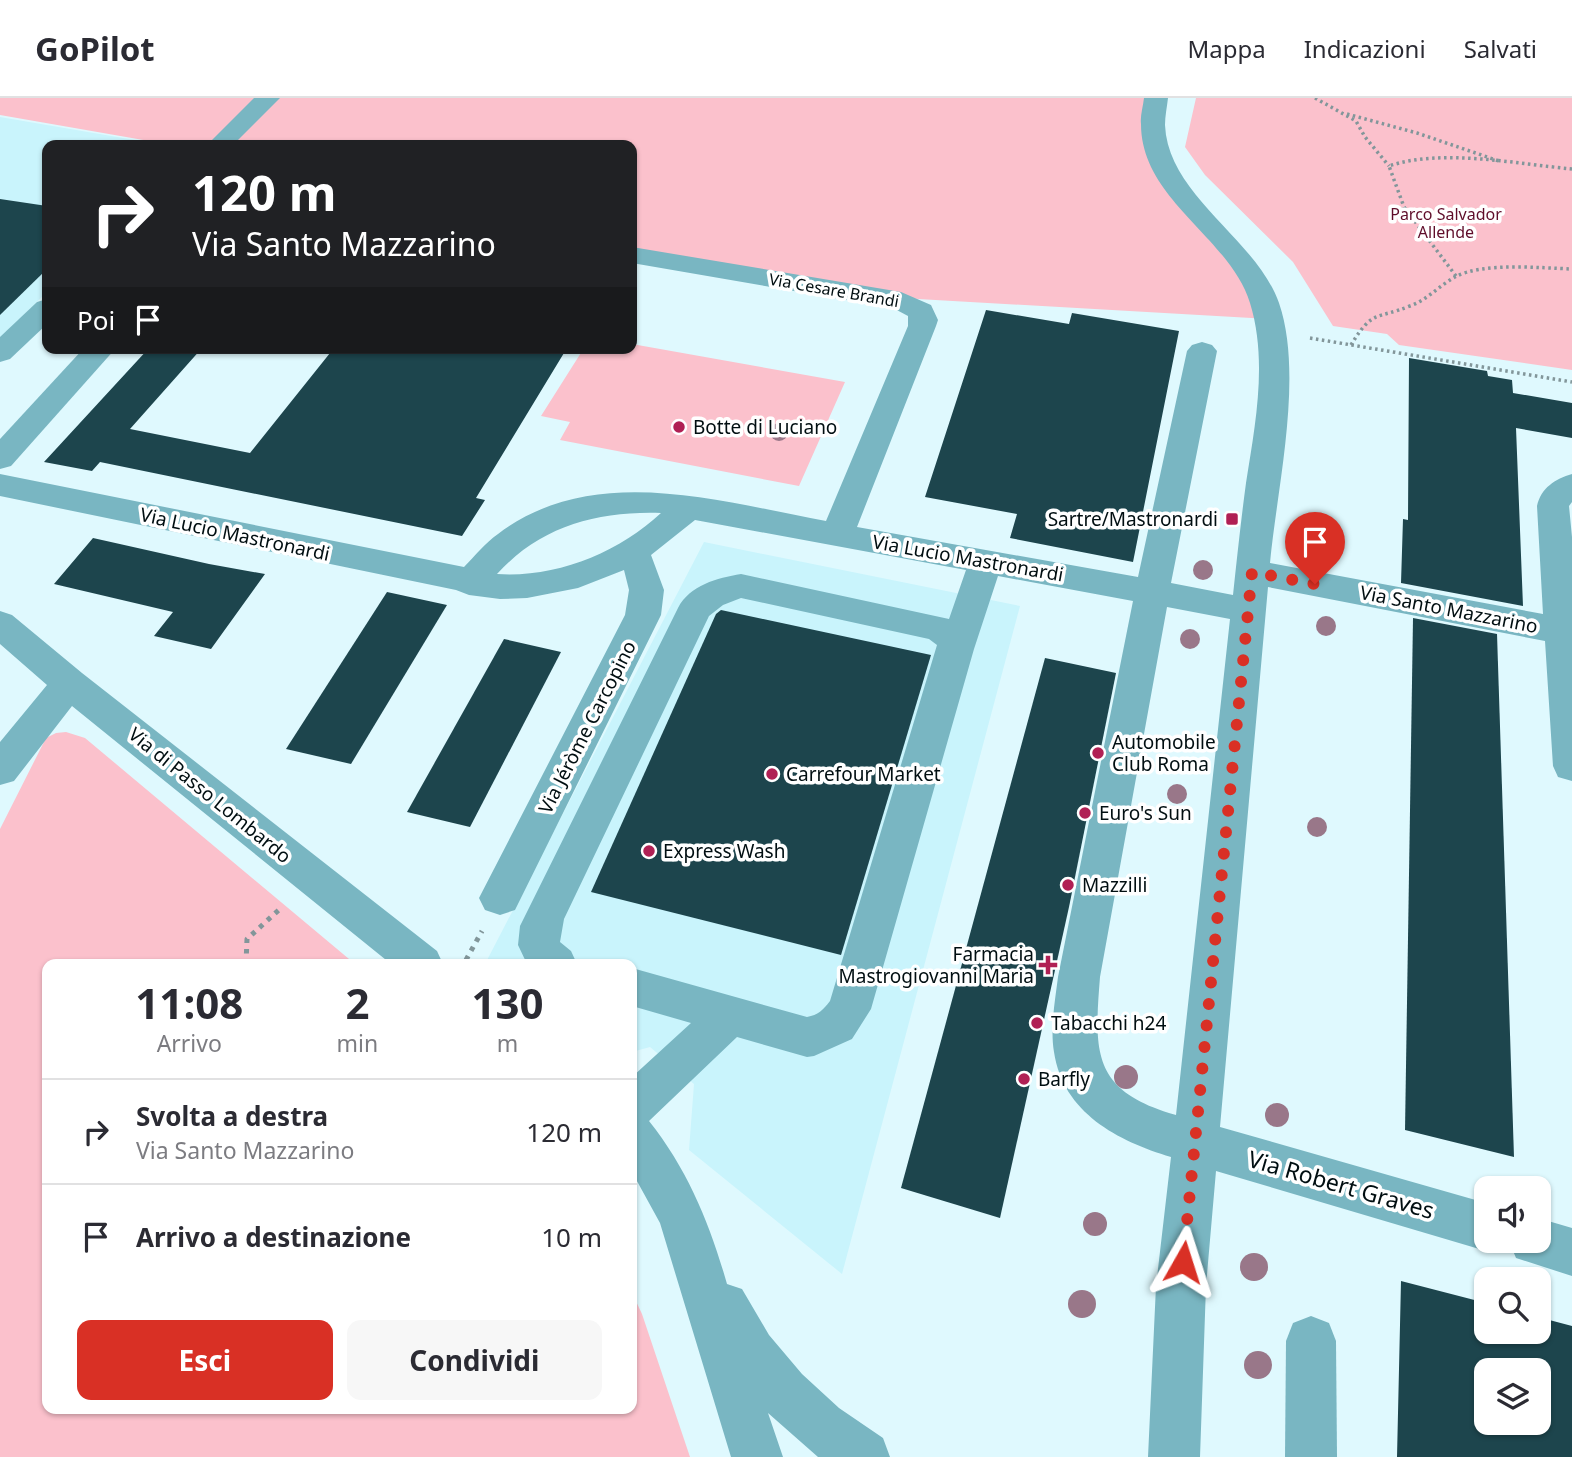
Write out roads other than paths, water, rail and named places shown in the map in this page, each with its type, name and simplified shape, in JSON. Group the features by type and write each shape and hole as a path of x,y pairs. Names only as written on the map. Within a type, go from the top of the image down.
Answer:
{"street":[{"path":"224,140 268,98"},
{"path":"1156,98 1151,119 1159,155 1171,176 1255,282 1265,304 1272,332 1272,408 1248,610 1181,1286 1174,1457"},
{"name":"Via Cesare Brandi","path":"637,256 901,301 921,311 924,320 922,326 837,534"},
{"path":"0,353 42,313"},
{"name":"Via Robert Graves","path":"1202,351 1152,592 1079,977 1073,1027 1074,1049 1084,1079 1109,1105 1153,1130 1474,1224"},
{"path":"0,459 96,354"},
{"name":"Via Lucio Mastronardi","path":"0,485 469,583 500,587 540,585 582,575 633,553 670,526 688,506"},
{"name":"Via Santo Mazzarino","path":"1572,485 1561,491 1553,506 1572,766"},
{"name":"Via Lucio Mastronardi","path":"469,583 511,541 544,522 621,502 660,502 1248,610"},
{"name":"Via Jéròme Carcopino","path":"500,898 643,615 648,593 645,579 633,553"},
{"path":"637,988 807,1037 825,1034 840,1025 849,1009 956,649 986,561"},
{"name":"Via Santo Mazzarino","path":"1252,572 1563,631"},
{"path":"547,959 538,947 538,932 543,919 695,608 704,599 728,588 753,588 937,628 955,640 956,649"},
{"name":"Via di Passo Lombardo","path":"0,624 69,683 416,959"},
{"path":"0,771 69,683"},
{"path":"637,1102 730,1016"},
{"path":"637,1142 650,1156 673,1193 688,1233 733,1387 758,1457"},
{"path":"688,1233 732,1322 761,1367 791,1402 828,1434 864,1457"},
{"path":"1551,1246 1572,1252"},
{"path":"1311,1341 1311,1457"}],"place":[{"name":"Botte di Luciano","path":"679,427"},
{"name":"Sartre/Mastronardi","path":"1232,519"},
{"name":"Automobile Club Roma","path":"1098,753"},
{"name":"Carrefour Market","path":"772,774"},
{"name":"Euro's Sun","path":"1085,813"},
{"name":"Express Wash","path":"649,851"},
{"name":"Mazzilli","path":"1068,885"},
{"name":"Farmacia Mastrogiovanni Maria","path":"1048,965"},
{"name":"Tabacchi h24","path":"1037,1023"},
{"name":"Barfly","path":"1024,1079"}],"park label":[{"name":"Parco Salvador Allende","path":"1446,223"}]}
